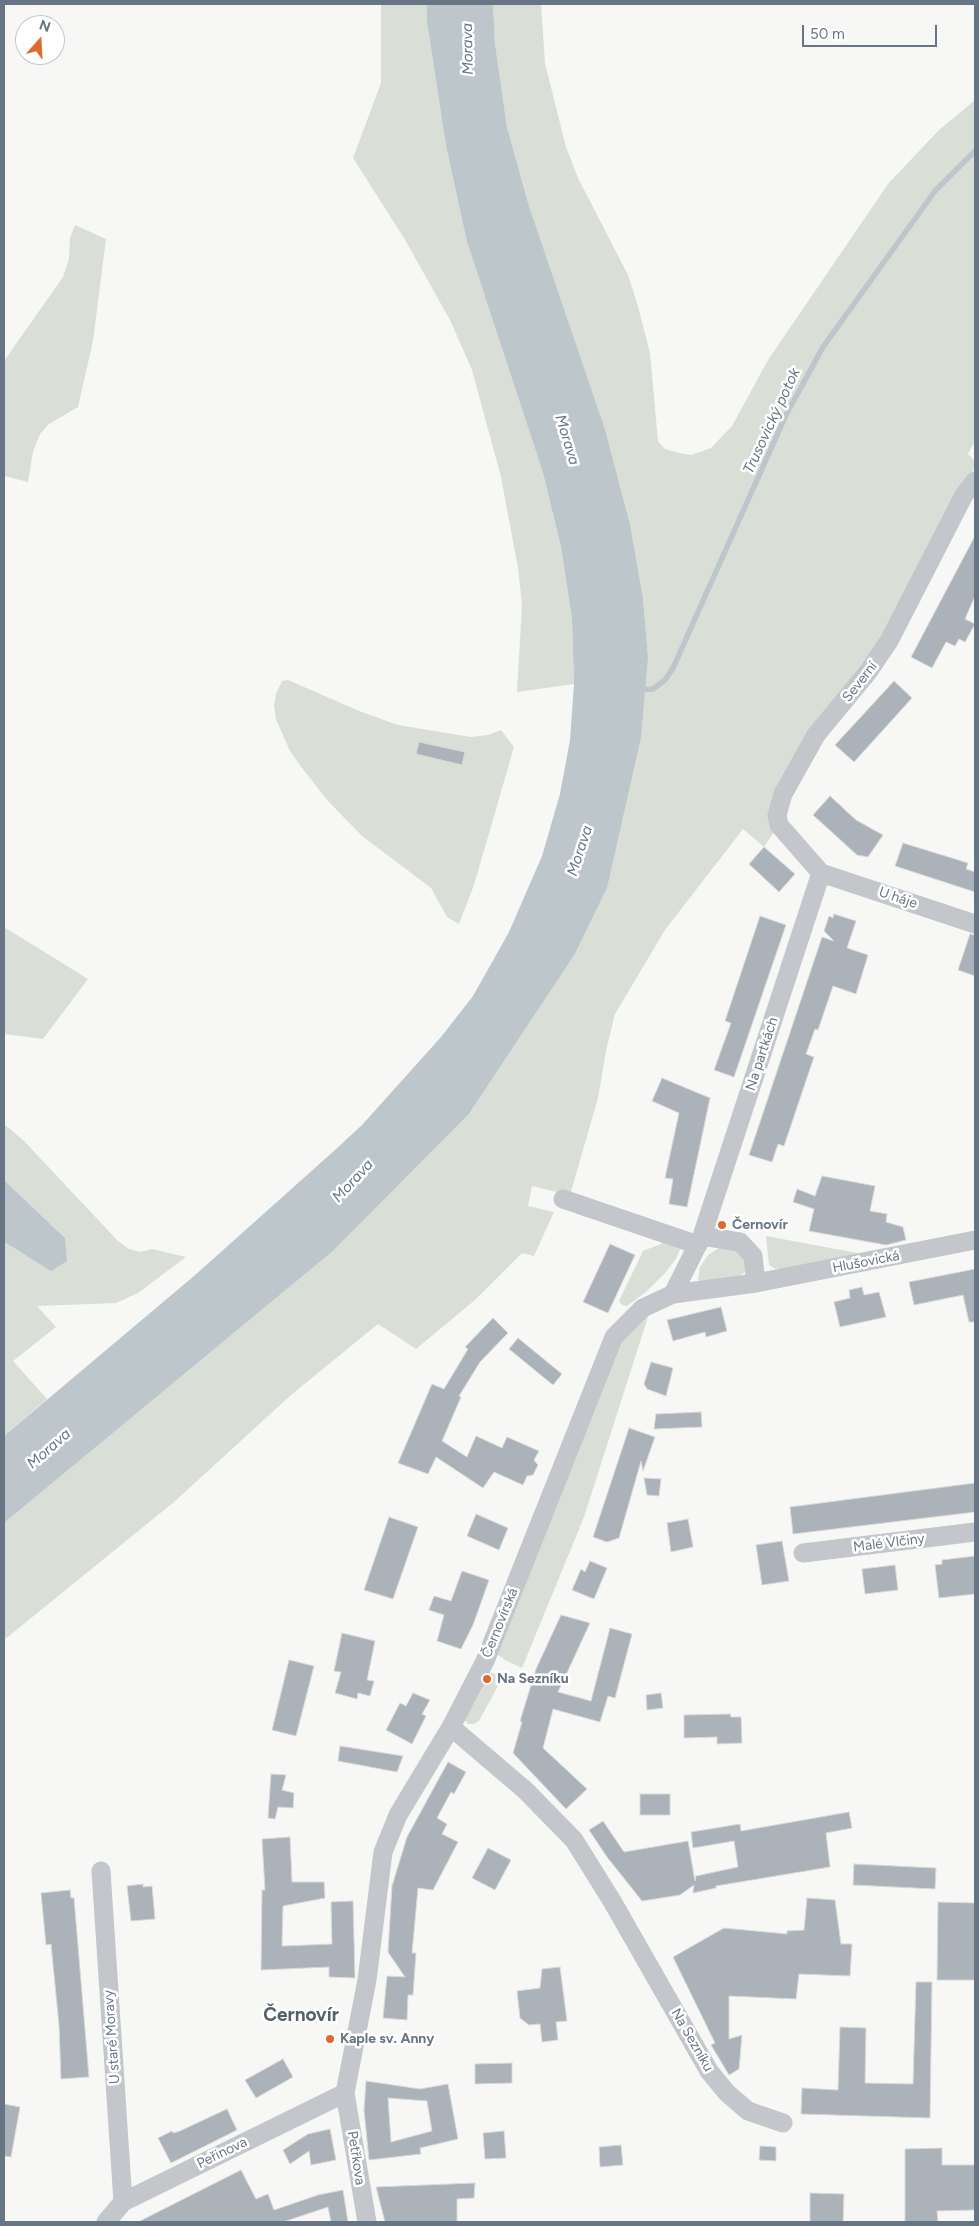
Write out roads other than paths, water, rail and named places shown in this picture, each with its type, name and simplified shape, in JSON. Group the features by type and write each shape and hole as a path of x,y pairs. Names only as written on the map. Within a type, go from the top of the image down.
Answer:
{"street":[{"name":"Severní","path":"821,873 779,826 777,815 779,804 816,735 868,672 890,641 964,495 975,481"},
{"name":"U háje","path":"821,873 975,924"},
{"name":"Na partkách","path":"673,1294 700,1241 821,873"},
{"path":"563,1199 700,1241 740,1242 753,1256 756,1283"},
{"name":"Hlušovická","path":"673,1294 756,1283 975,1240"},
{"name":"Černovírská","path":"345,2093 367,1980 383,1852 398,1815 451,1727 485,1661 614,1337 643,1308 673,1294"},
{"name":"Malé Vlčiny","path":"803,1553 975,1532"},
{"name":"Na Sezníku","path":"451,1727 525,1790 574,1840 625,1923 709,2071 727,2093 748,2111 783,2123"},
{"name":"U staré Moravy","path":"101,1872 123,2202"},
{"name":"Peřinova","path":"106,2222 123,2202 345,2093"},
{"name":"Petřkova","path":"345,2093 367,2222"}],"water":[{"name":"Morava","path":"427,4 493,4 495,43 507,127 529,206 605,429 630,524 643,598 648,657 641,737 607,888 575,954 469,1114 333,1251 4,1523 4,1436 194,1276 362,1125 441,1037 473,996 509,932 542,856 560,794 570,740 574,684 572,619 561,547 543,473 467,242 446,146 427,22"},
{"path":"4,1180 65,1238 67,1261 51,1271 4,1242"}],"waterway":[{"name":"Trusovický potok","path":"638,690 653,689 665,680 673,668 786,415 823,347 935,191 975,151"}],"place":[{"name":"Černovír","path":"722,1225"},
{"name":"Na Sezníku","path":"487,1679"},
{"name":"Kaple sv. Anny","path":"330,2039"}],"district":[{"name":"Černovír","path":"301,2015"}]}
